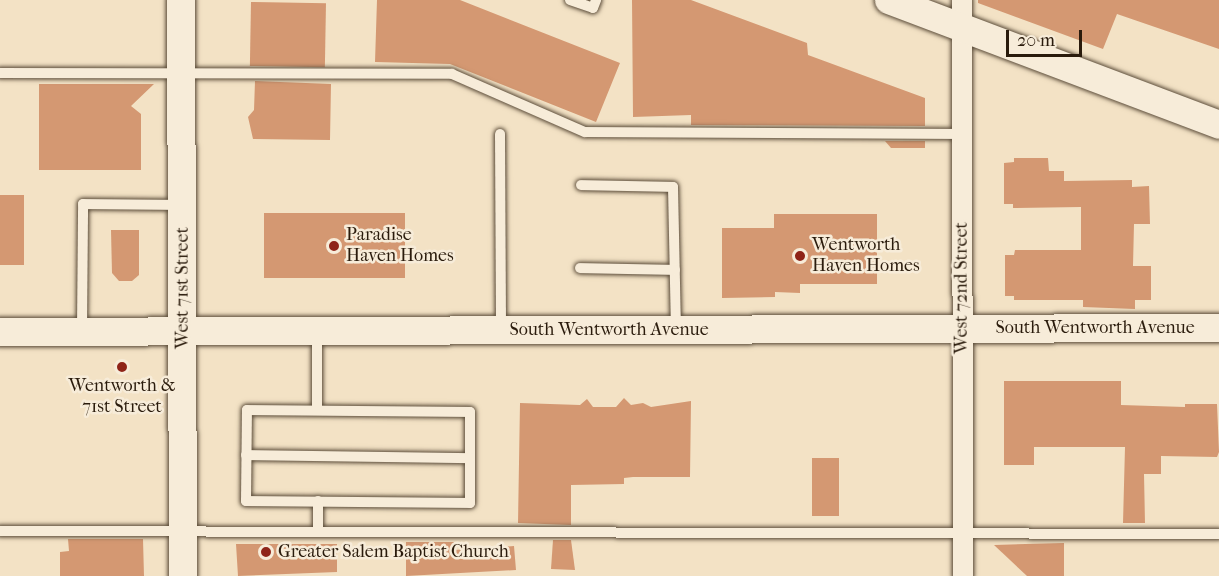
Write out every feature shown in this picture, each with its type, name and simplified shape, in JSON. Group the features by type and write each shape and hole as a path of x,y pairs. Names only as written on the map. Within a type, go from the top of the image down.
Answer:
{"street":[{"name":"West 71st Street","path":"181,0 183,576"},
{"path":"890,0 962,14 1219,126"},
{"name":"West 72nd Street","path":"962,14 963,576"},
{"name":"South Wentworth Avenue","path":"0,332 1219,328"}],"lane":[{"path":"570,0 593,8 596,0"},
{"path":"0,73 452,74 585,132 962,134"},
{"path":"500,134 501,330"},
{"path":"581,185 673,187 676,329"},
{"path":"82,331 82,204 182,205"},
{"path":"580,268 675,270"},
{"path":"317,331 317,410"},
{"path":"247,410 470,412 470,503 246,501 246,455 247,410"},
{"path":"246,455 470,458"},
{"path":"318,501 318,532"},
{"path":"0,531 1219,534"}],"building":[{"path":"377,0 460,0 620,63 596,122 450,64 375,62"},
{"path":"632,0 691,0 807,43 808,55 925,98 925,126 691,125 691,115 633,117"},
{"path":"978,0 1219,0 1219,49 1117,14 1103,49 978,3"},
{"path":"251,2 326,3 325,67 250,66"},
{"path":"255,81 331,84 330,140 253,139 248,117 254,110"},
{"path":"39,84 154,84 131,106 141,114 141,170 39,170"},
{"path":"885,141 925,141 925,148 891,148"},
{"path":"1014,158 1048,158 1049,171 1064,171 1064,181 1132,180 1132,187 1149,186 1150,224 1134,224 1133,266 1151,266 1151,300 1135,300 1135,309 1083,307 1083,300 1014,300 1014,296 1005,296 1005,255 1014,255 1015,250 1081,250 1081,207 1013,208 1013,204 1004,204 1004,163 1014,162"},
{"path":"0,195 24,195 24,265 0,265"},
{"name":"Paradise Haven Homes","path":"264,213 405,213 405,278 264,278"},
{"name":"Wentworth Haven Homes","path":"774,214 877,214 877,284 800,284 800,293 775,292 775,297 722,298 722,228 774,228"},
{"path":"111,230 139,230 139,275 132,281 119,281 112,273"},
{"path":"1004,381 1121,381 1121,405 1185,407 1185,404 1217,404 1219,452 1217,457 1161,456 1161,474 1144,474 1145,523 1123,523 1125,447 1034,447 1034,465 1004,465"},
{"path":"624,398 631,405 643,403 651,407 691,401 690,477 633,477 624,478 624,484 571,485 571,525 518,523 520,403 580,405 587,399 593,407 616,407"},
{"path":"812,458 839,458 839,516 812,516"},
{"path":"68,539 143,539 144,576 60,576 60,552 69,551"},
{"path":"553,540 571,540 575,570 551,569"},
{"path":"406,542 454,542 454,550 514,546 516,570 406,576"},
{"path":"1064,543 1064,576 1027,576 994,545"},
{"path":"236,544 337,544 337,572 238,576"}],"place":[{"name":"Paradise Haven Homes","path":"334,246"},
{"name":"Wentworth Haven Homes","path":"800,256"},
{"name":"Wentworth & 71st Street","path":"122,367"},
{"name":"Greater Salem Baptist Church","path":"266,552"}]}
